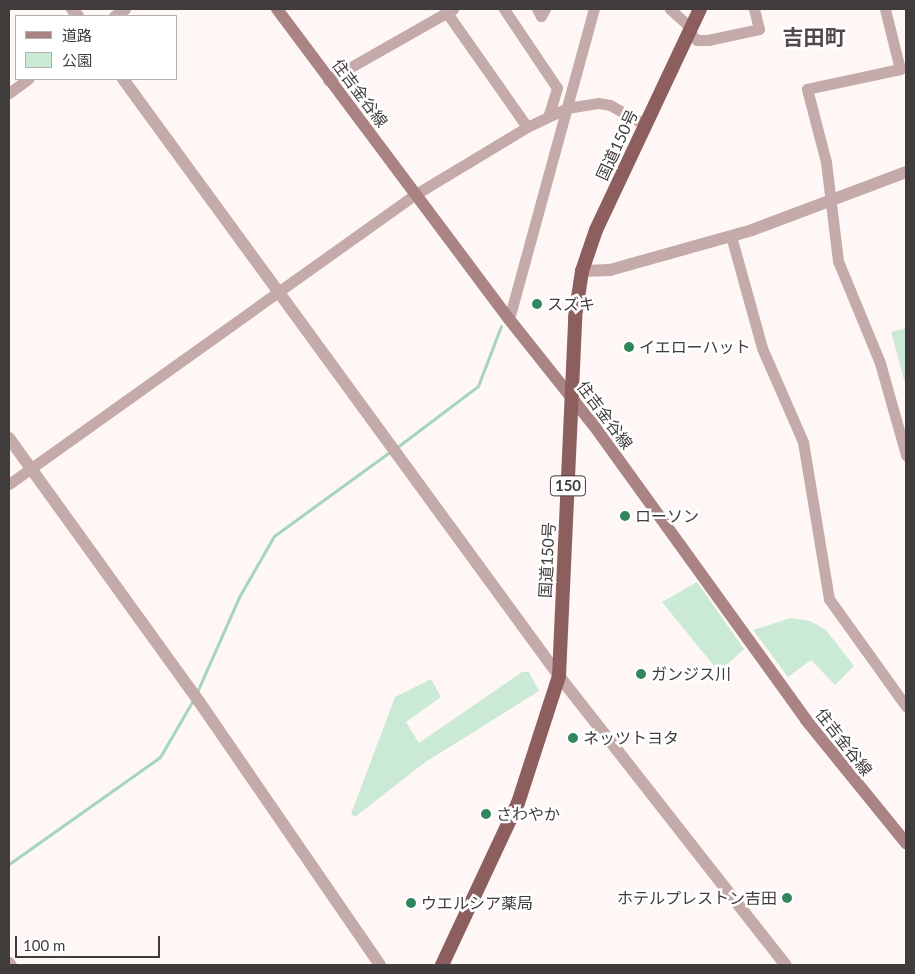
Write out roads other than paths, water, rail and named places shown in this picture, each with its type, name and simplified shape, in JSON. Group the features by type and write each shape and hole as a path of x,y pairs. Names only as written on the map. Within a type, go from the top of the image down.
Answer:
{"highway":[{"name":"国道150号","path":"442,965 518,804 559,676 575,317 582,271 596,230 700,9"}],"main road":[{"name":"住吉金谷線","path":"277,9 328,80 572,399 797,708 906,843"}],"street":[{"path":"504,9 557,88 549,115"},
{"path":"537,9 541,16 545,9"},
{"path":"509,319 594,9"},
{"path":"670,9 697,40 708,40 759,29 754,9"},
{"path":"885,9 900,69 807,89 832,198 838,261 880,363 906,455"},
{"path":"328,80 450,11 527,127"},
{"path":"9,93 27,80"},
{"path":"124,80 559,676 786,965"},
{"path":"9,484 416,194 527,127 567,108 592,103 610,104 646,124"},
{"path":"582,271 610,270 731,236 906,172"},
{"path":"731,236 762,348 803,442 829,599 906,706"},
{"path":"9,438 194,695 380,965"}],"waterway":[{"path":"396,448 478,386 501,326"},
{"path":"197,692 239,597 274,536 391,451"},
{"path":"9,864 160,757 193,700"}],"place":[{"name":"スズキ","path":"537,304"},
{"name":"イエローハット","path":"629,347"},
{"name":"ローソン","path":"625,516"},
{"name":"ガンジス川","path":"641,674"},
{"name":"ネッツトヨタ","path":"573,738"},
{"name":"さわやか","path":"486,814"},
{"name":"ホテルプレストン吉田","path":"787,898"},
{"name":"ウエルシア薬局","path":"411,903"}],"district":[{"name":"吉田町","path":"814,37"}]}
